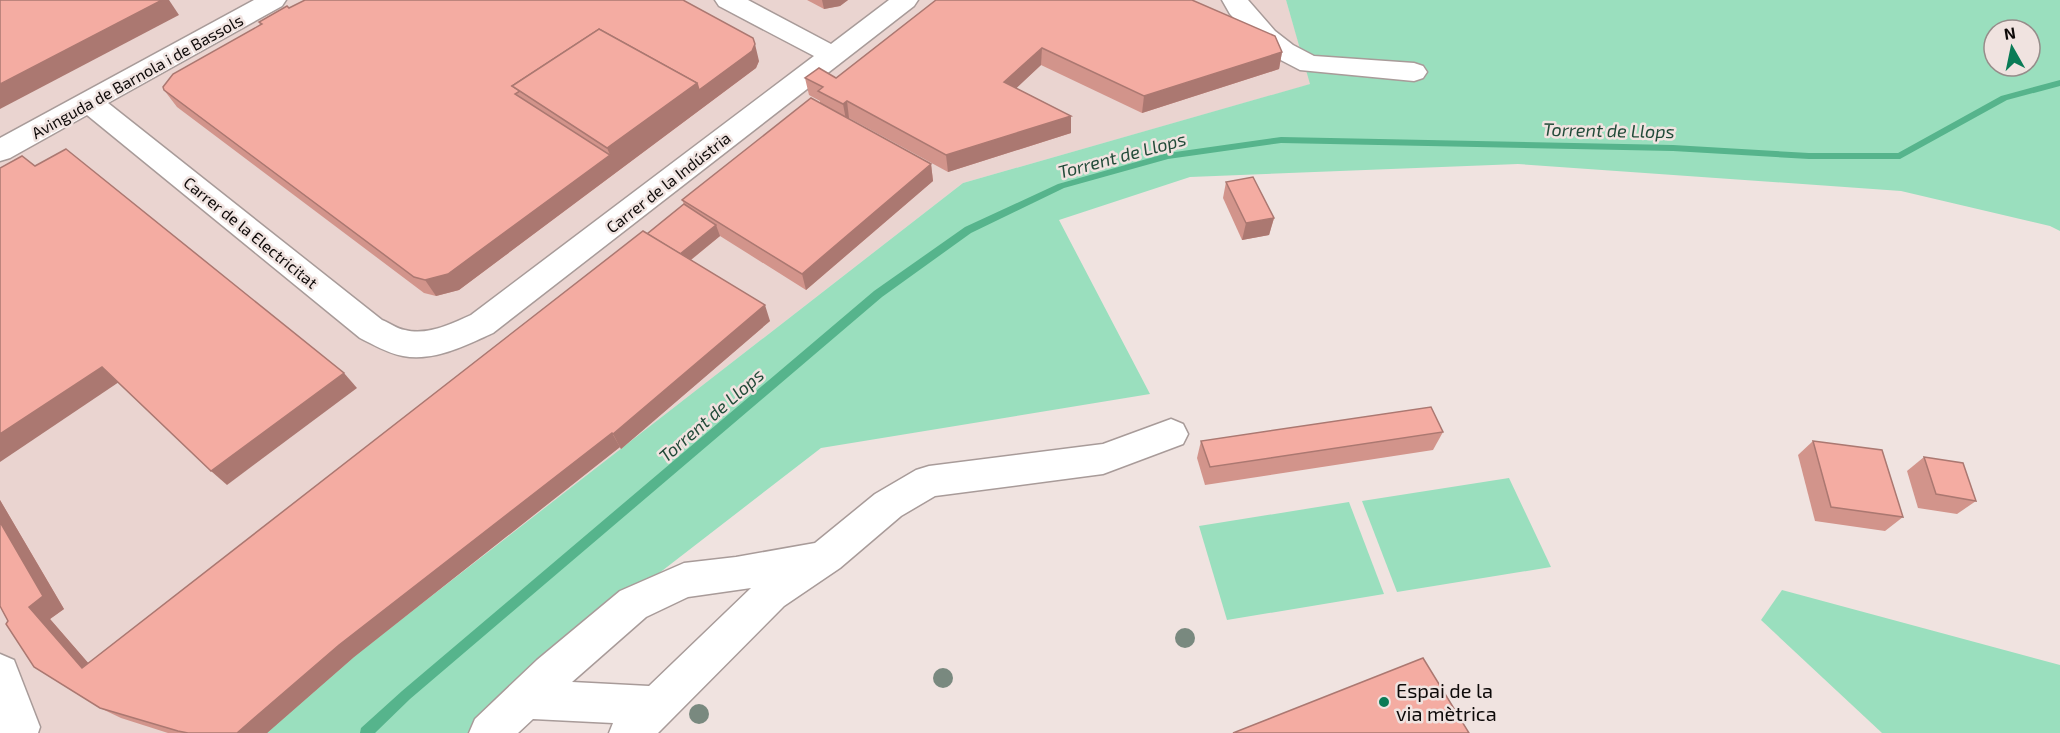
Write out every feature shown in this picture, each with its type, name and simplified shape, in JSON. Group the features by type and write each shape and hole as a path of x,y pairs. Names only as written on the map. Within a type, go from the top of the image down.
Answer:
{"street":[{"name":"Avinguda de Barnola i de Bassols","path":"0,151 273,0"},
{"path":"728,0 832,55"},
{"name":"Carrer de la Indústria","path":"421,344 449,339 482,324 905,0"},
{"path":"1235,0 1239,8 1266,37 1284,51 1309,64 1414,72"},
{"name":"Carrer de la Electricitat","path":"90,103 371,329 400,342 421,344"},
{"path":"629,733 771,594 827,556 888,505 929,481 1103,459 1171,434"},
{"path":"489,733 633,604 684,580 736,574 827,556"},
{"path":"0,674 20,728 18,733"},
{"path":"525,699 657,706"}],"shaded area":[{"path":"0,0 1286,0 1311,84 963,183 255,733 0,733"}],"green space":[{"path":"1286,0 2060,0 2060,231 2050,226 1901,191 1518,164 1190,177 1059,220 1150,394 821,448 601,618 469,733 255,733 963,183 1310,84"},
{"path":"1509,478 1551,567 1397,592 1362,501"},
{"path":"1349,502 1384,594 1227,620 1199,526"},
{"path":"1782,590 2060,665 2060,733 1882,733 1761,620"}],"building":[{"path":"0,0 162,0 0,84"},
{"path":"305,0 683,0 753,38 755,44 752,51 699,90 697,83 599,29 512,86 520,91 515,94 610,155 448,274 425,280 414,277 164,90 163,87 173,74 262,24 259,22 287,6 289,8"},
{"path":"936,0 1192,0 1275,36 1282,52 1144,96 1042,48 1004,82 1071,116 946,155 847,101 843,104 818,91 823,87 805,78 819,68 836,78"},
{"path":"599,29 697,83 607,148 512,86"},
{"path":"811,98 931,164 802,274 682,200"},
{"path":"66,149 344,373 211,471 102,367 0,434 0,168 22,156 35,166"},
{"path":"1253,177 1274,218 1246,223 1226,182"},
{"path":"684,204 716,225 680,254 647,234"},
{"path":"643,231 765,305 613,434 339,645 237,733 188,733 100,708 34,667 6,624 8,621 0,606 0,522 43,596 29,607 82,668"},
{"path":"1431,407 1443,432 1210,467 1201,441"},
{"path":"1813,441 1882,450 1903,517 1831,507"},
{"path":"1924,457 1963,463 1976,501 1936,494"},
{"name":"Espai de la via mètrica","path":"1423,658 1469,733 1233,733"}],"waterway":[{"name":"Torrent de Llops","path":"366,733 406,695 878,294 968,230 1061,186 1168,156 1281,140 1673,148 1809,156 1900,156 2004,98 2060,83"}],"place":[{"name":"Espai de la via mètrica","path":"1384,702"}]}
